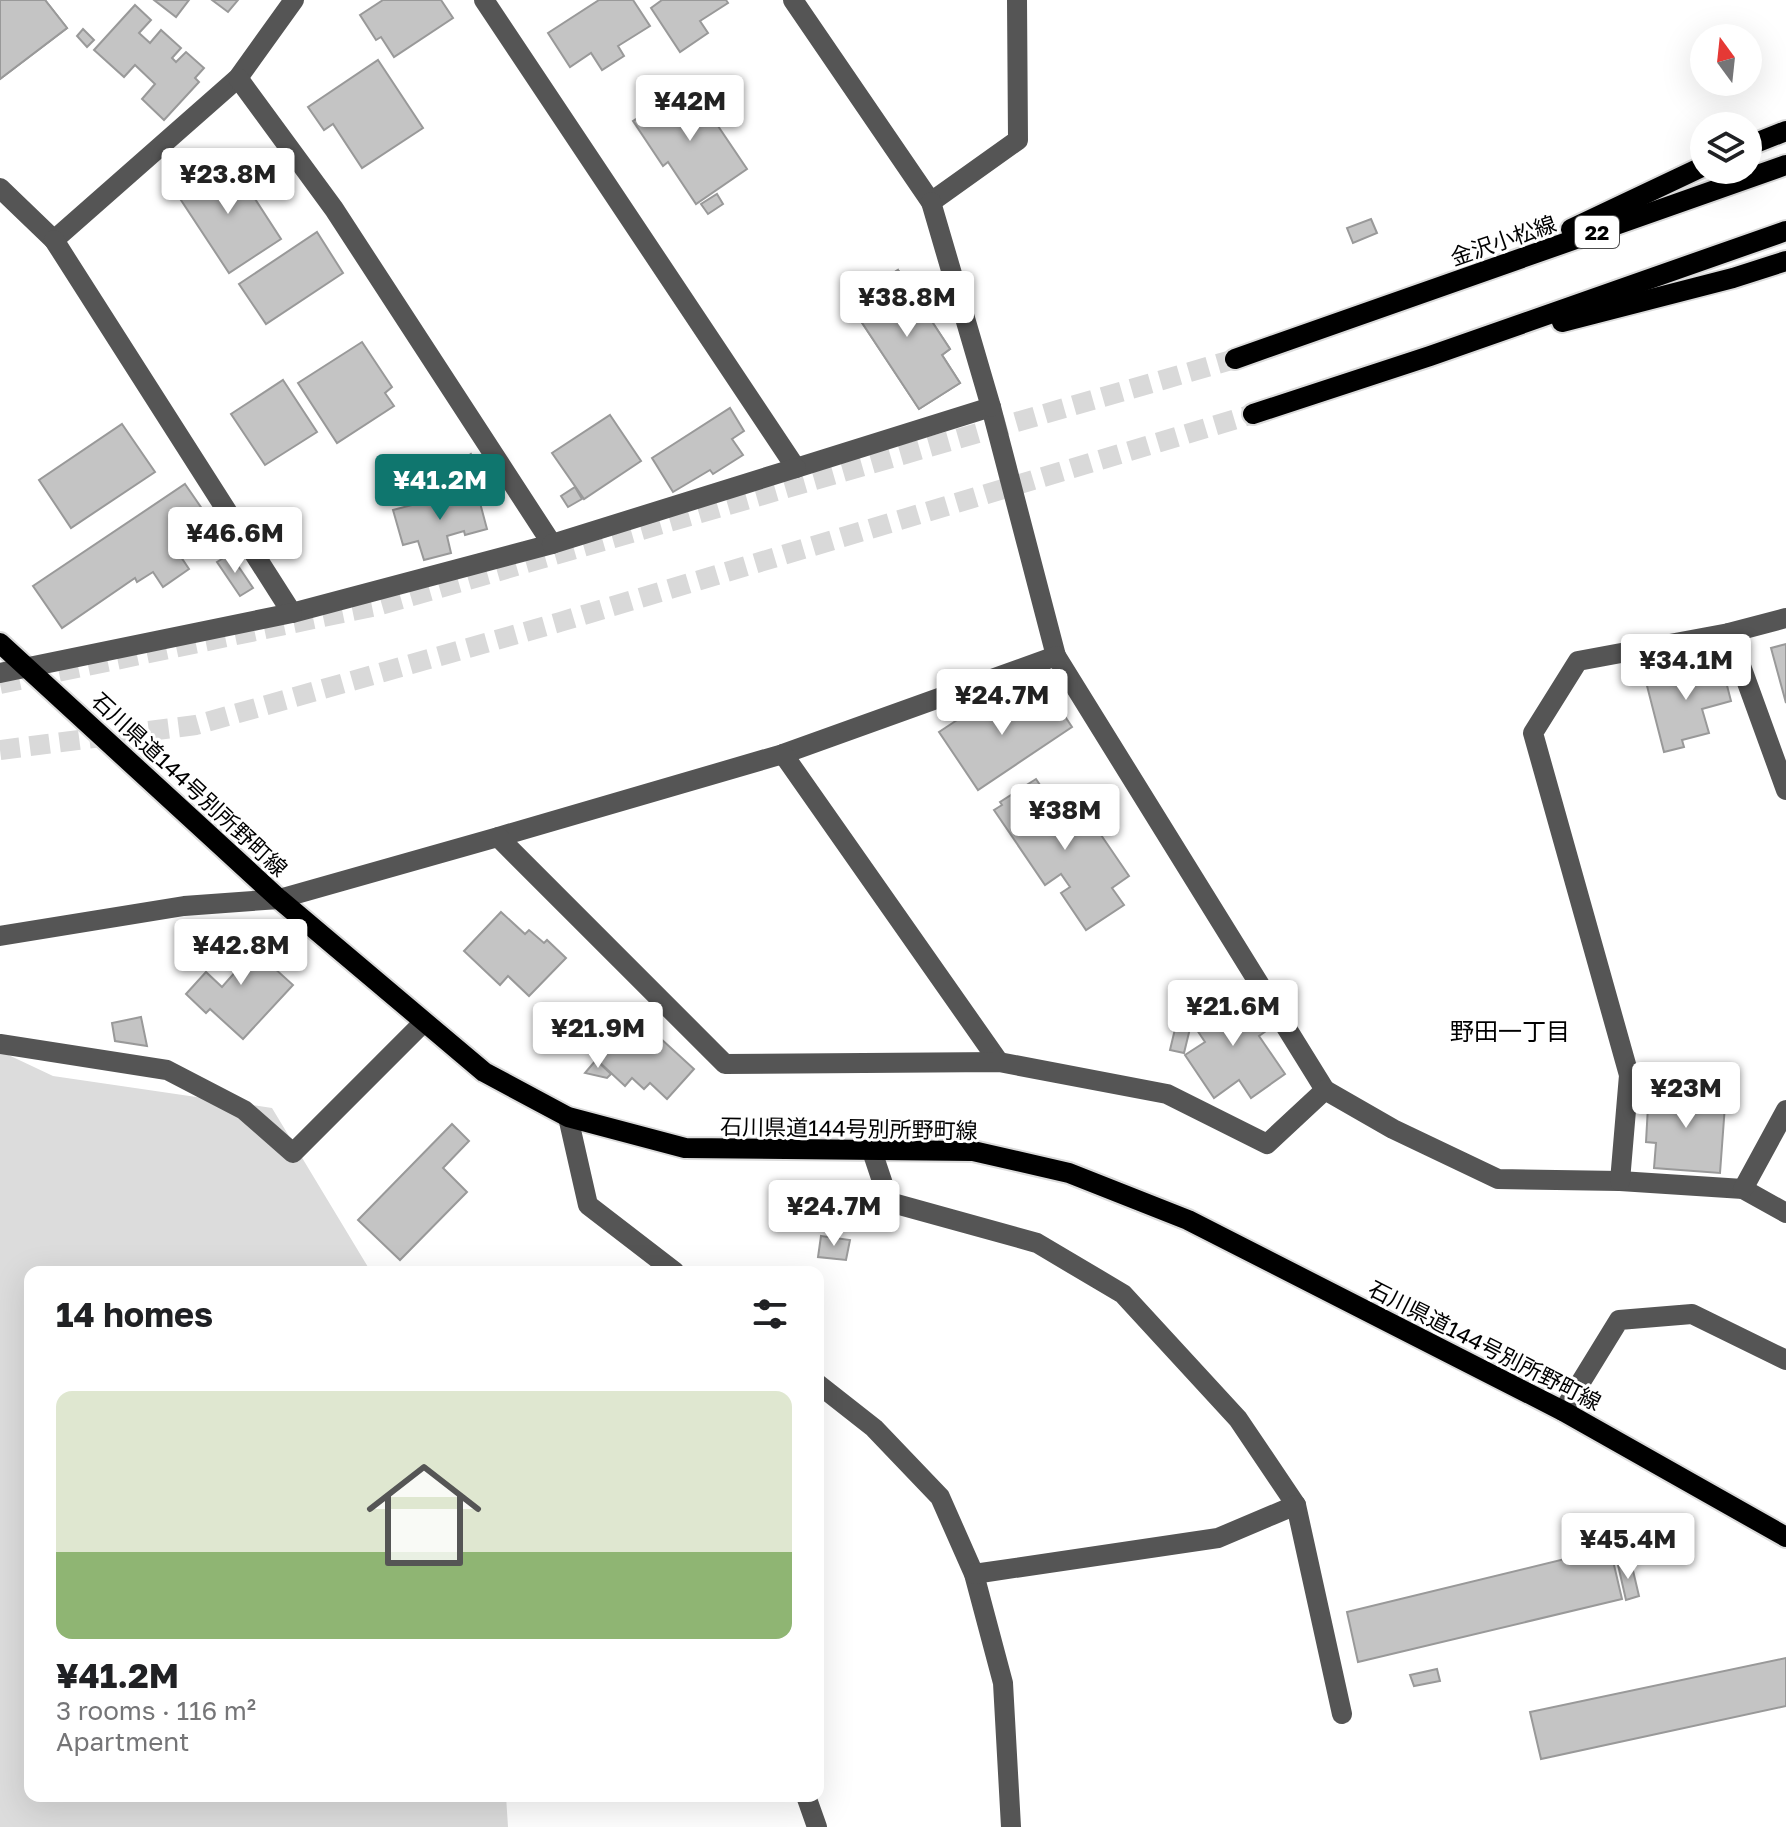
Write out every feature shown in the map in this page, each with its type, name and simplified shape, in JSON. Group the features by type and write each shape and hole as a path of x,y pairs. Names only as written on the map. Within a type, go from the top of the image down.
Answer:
{"main road":[{"path":"1762,140 1786,131"},
{"name":"金沢小松線","path":"1235,359 1786,165"},
{"name":"22","path":"1470,277 1690,173"},
{"path":"1253,414 1430,356 1786,231"},
{"path":"1430,356 1733,278 1786,261"},
{"name":"石川県道144号別所野町線","path":"0,643 279,899 424,1022 484,1072 568,1117 685,1148 973,1151 1069,1173 1188,1220 1563,1411 1786,1537"}],"street":[{"path":"54,240 238,78 294,0"},
{"path":"484,0 796,468"},
{"path":"793,0 931,202 991,407 1056,656 1325,1090 1393,1129 1498,1179 1620,1181 1743,1189 1786,1213"},
{"path":"931,202 1018,140 1017,0"},
{"path":"238,78 334,209 552,544"},
{"path":"0,188 54,240 292,613"},
{"path":"0,673 292,613 552,544 991,407"},
{"path":"1620,1181 1629,1075 1533,733 1578,661 1729,633 1786,618"},
{"path":"1729,633 1786,790"},
{"path":"0,936 184,906 279,899 783,754 1056,656"},
{"path":"783,754 999,1062"},
{"path":"498,837 725,1064 999,1062 1167,1094 1267,1144 1325,1090"},
{"path":"0,1044 167,1070 244,1110 293,1153 424,1022"},
{"path":"1743,1189 1786,1110"},
{"path":"568,1117 588,1205 667,1266"},
{"path":"872,1151 889,1202 1037,1243 1123,1294 1238,1419 1296,1505 1342,1714"},
{"path":"1563,1411 1619,1320 1692,1314 1786,1360"},
{"path":"824,1389 874,1428 940,1497 974,1574 1003,1683 1011,1827"},
{"path":"974,1574 1218,1538 1296,1505"},
{"path":"808,1802 817,1827"}],"shaded area":[{"path":"0,1051 53,1076 272,1108 367,1266 24,1266 24,1802 506,1802 508,1827 0,1827"}],"building":[{"path":"0,0 45,0 67,28 0,79"},
{"path":"0,0 45,0 67,28 0,79"},
{"path":"154,0 189,0 176,17"},
{"path":"212,0 238,0 228,12"},
{"path":"383,0 441,0 453,18 394,57 381,37 376,40 360,15"},
{"path":"599,0 633,0 650,26 618,46 624,56 602,70 591,53 570,67 548,33"},
{"path":"662,0 726,0 728,3 700,21 708,33 680,52 651,8"},
{"path":"135,5 151,20 139,33 150,43 161,30 181,48 172,58 176,62 186,52 204,68 195,78 199,82 164,120 142,99 155,84 135,65 124,77 94,50"},
{"path":"83,29 94,40 87,47 77,36"},
{"path":"378,60 423,128 362,168 333,124 324,130 308,107"},
{"path":"689,83 747,169 696,204 668,162 663,166 633,121"},
{"path":"222,160 241,189 246,185 281,239 229,273 175,191"},
{"path":"717,194 723,204 708,214 701,204"},
{"path":"1371,219 1377,233 1353,243 1347,228"},
{"path":"317,232 343,273 266,324 239,284"},
{"path":"898,270 950,349 942,355 960,383 919,409 849,303"},
{"path":"898,270 950,349 942,355 960,383 919,409 849,303"},
{"path":"362,342 392,387 385,393 394,406 337,443 298,383"},
{"path":"283,380 317,432 265,465 231,414"},
{"path":"730,408 744,431 732,439 743,455 713,474 710,470 673,492 652,458"},
{"path":"610,415 641,461 584,499 552,453"},
{"path":"122,424 155,472 71,528 39,480"},
{"path":"471,454 481,468 451,489 442,474"},
{"path":"185,484 216,529 179,554 189,569 163,587 153,572 137,582 135,578 62,628 33,586"},
{"path":"575,487 582,499 568,507 561,496"},
{"path":"476,488 487,529 447,536 451,553 424,560 418,541 403,545 393,510"},
{"path":"230,554 253,588 240,596 217,562"},
{"path":"1786,644 1786,703 1771,648"},
{"path":"1721,662 1731,701 1702,709 1709,733 1682,740 1684,747 1664,752 1645,678 1677,669 1678,674"},
{"path":"1031,696 1041,710 1054,700 1072,727 978,790 939,732 992,697 1004,714"},
{"path":"1036,779 1065,822 1084,810 1129,876 1112,888 1124,905 1086,930 1061,893 1070,887 1061,874 1045,885 994,810 1002,805 1000,802"},
{"path":"501,912 525,934 529,930 544,943 547,940 566,958 529,996 508,976 500,985 464,951"},
{"path":"231,929 293,985 243,1039 210,1009 206,1013 186,994 206,972 222,987 237,970 213,948"},
{"path":"1237,988 1266,1031 1259,1036 1285,1074 1251,1098 1239,1080 1214,1098 1185,1055 1205,1042 1195,1027 1197,1015"},
{"path":"1180,1008 1194,1012 1184,1053 1170,1050"},
{"path":"141,1017 147,1046 115,1041 112,1023"},
{"path":"637,1017 694,1069 667,1099 650,1083 644,1089 632,1078 625,1086 597,1060"},
{"path":"596,1060 611,1074 607,1078 585,1073"},
{"path":"1649,1088 1714,1092 1712,1105 1725,1105 1720,1173 1654,1168 1656,1143 1646,1142"},
{"path":"452,1124 469,1141 443,1168 467,1192 400,1260 358,1220"},
{"path":"821,1236 850,1240 846,1260 818,1257"},
{"path":"1610,1548 1622,1599 1358,1662 1347,1612"},
{"path":"1631,1562 1639,1596 1626,1600 1618,1565"},
{"path":"1786,1658 1786,1706 1541,1759 1530,1712"},
{"path":"1437,1669 1440,1681 1414,1686 1410,1675"}],"tunnel":[{"path":"0,684 381,605 1235,359"},
{"path":"0,750 196,725 560,622 1253,414"}],"district":[{"name":"野田一丁目","path":"1510,1030"}]}
